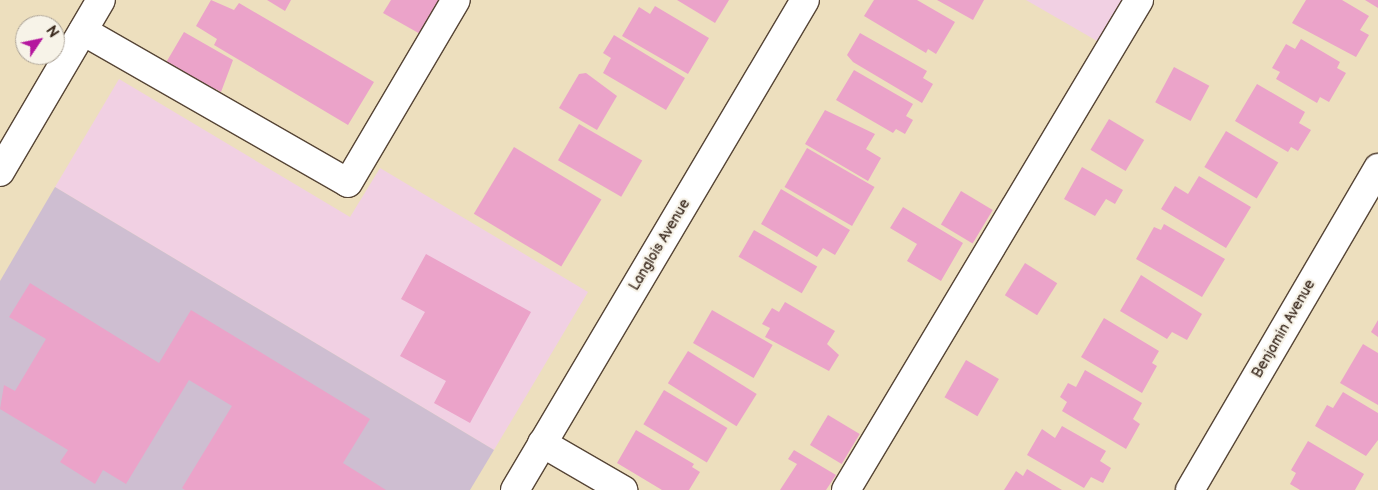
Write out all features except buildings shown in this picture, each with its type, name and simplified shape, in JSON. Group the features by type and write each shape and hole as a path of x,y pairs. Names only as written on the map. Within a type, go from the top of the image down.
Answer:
{"street":[{"path":"0,172 101,0"},
{"path":"83,31 348,183 456,0"},
{"name":"Langlois Avenue","path":"515,490 805,0"},
{"path":"846,490 1139,0"},
{"name":"Benjamin Avenue","path":"1190,490 1378,168"},
{"path":"542,443 623,490"}],"shaded area":[{"path":"1026,0 1132,0 1104,45"},
{"path":"119,79 350,217 380,168 588,292 494,450 55,187"},
{"path":"55,187 494,450 470,490 0,490 0,281"}]}
